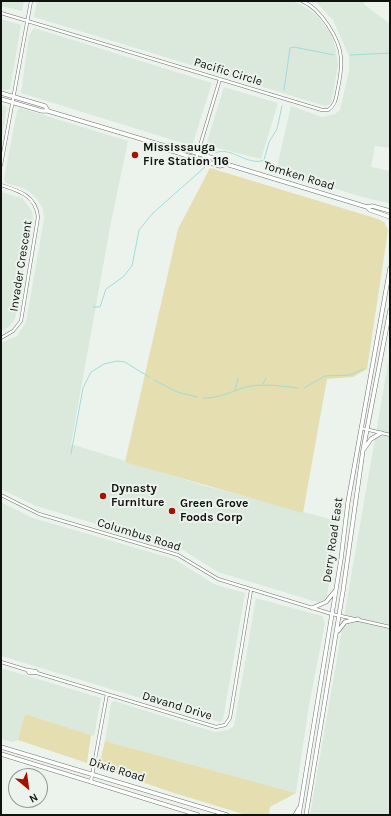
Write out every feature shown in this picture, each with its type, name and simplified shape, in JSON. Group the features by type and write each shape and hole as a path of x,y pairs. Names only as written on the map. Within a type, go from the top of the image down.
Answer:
{"main road":[{"name":"Tomken Road","path":"1,93 45,106 48,111"},
{"name":"Tomken Road","path":"1,99 42,111 48,111 165,146 171,145 222,161 226,164 367,207 370,210 389,218"},
{"name":"Tomken Road","path":"165,146 169,150 196,159 220,166 226,164"},
{"name":"Tomken Road","path":"367,207 372,206 390,211"},
{"path":"383,209 390,208"},
{"name":"Derry Road East","path":"299,815 361,428 390,268"},
{"name":"Derry Road East","path":"306,815 336,636 363,450 390,310"},
{"path":"363,450 371,438 381,433"},
{"path":"312,608 326,602 336,588"},
{"path":"336,636 339,628 345,622 358,619"},
{"name":"Dixie Road","path":"1,747 92,773 227,815"},
{"name":"Dixie Road","path":"1,754 198,815"},
{"path":"295,815 300,807"}],"street":[{"path":"1,165 31,1"},
{"name":"Pacific Circle","path":"1,12 322,110 332,107 341,67 340,49 318,11 302,1"},
{"path":"196,159 220,79"},
{"name":"Invader Crescent","path":"1,185 26,194 36,205 38,217 21,321 13,332 1,338"},
{"path":"361,428 390,435"},
{"name":"Columbus Road","path":"1,495 39,514 178,555 218,579 338,616 358,619 390,627"},
{"name":"Davand Drive","path":"1,662 27,670 29,673 37,673 216,727 225,725 230,718 251,590"},
{"path":"91,781 107,694"}],"shaded area":[{"path":"1,1 24,1 22,11 1,6"},
{"path":"37,1 290,1 300,4 317,15 332,36 338,65 331,104 325,106 34,17"},
{"path":"315,1 363,1 365,5 390,24 390,148 375,146 371,167 390,171 389,203 366,198 276,171 291,106 322,117 335,114 340,110 349,71 349,56 333,20"},
{"path":"1,19 21,25 10,89 7,90 1,89"},
{"path":"34,28 212,83 192,146 21,93 29,35"},
{"path":"224,87 278,103 261,159 206,145"},
{"path":"1,105 7,107 1,141"},
{"path":"20,108 128,141 111,222 71,444 202,485 337,521 327,597 320,603 218,572 183,550 36,506 1,489 1,343 17,336 26,322 44,219 43,209 38,200 31,193 23,188 6,183 4,179 17,111"},
{"path":"210,168 378,219 384,222 388,230 367,369 353,377 327,379 303,513 125,462 178,229"},
{"path":"1,192 22,198 32,211 33,218 15,319 10,326 1,331"},
{"path":"390,352 390,815 310,815 347,600"},
{"path":"1,502 33,518 174,559 214,584 245,593 223,720 220,722 1,656"},
{"path":"256,598 322,616 325,623 308,711 296,793 105,741 111,703 114,701 215,732 228,730 234,726"},
{"path":"1,668 101,698 94,736 25,714 18,740 12,742 1,739"},
{"path":"25,714 91,735 87,763 18,740"},
{"path":"105,741 296,793 270,807 269,815 246,815 171,792 101,768 99,766"}],"waterway":[{"path":"284,90 290,48 294,47 334,55"},
{"path":"350,55 390,53"},
{"path":"215,153 221,151 252,161 264,160 269,142 277,129 282,106"},
{"path":"93,307 100,307 106,289 123,277 132,266 139,230 153,213 205,167"},
{"path":"71,454 83,388 91,372 104,364 117,361 125,362 149,377"},
{"path":"304,388 325,376 350,375 364,369"},
{"path":"235,391 238,378"},
{"path":"263,384 266,378"},
{"path":"154,380 177,392 197,397"},
{"path":"203,398 216,397 245,387 257,385 298,388"}],"place":[{"name":"Mississauga Fire Station 116","path":"135,155"},
{"name":"Dynasty Furniture","path":"103,496"},
{"name":"Green Grove Foods Corp","path":"172,511"}]}
